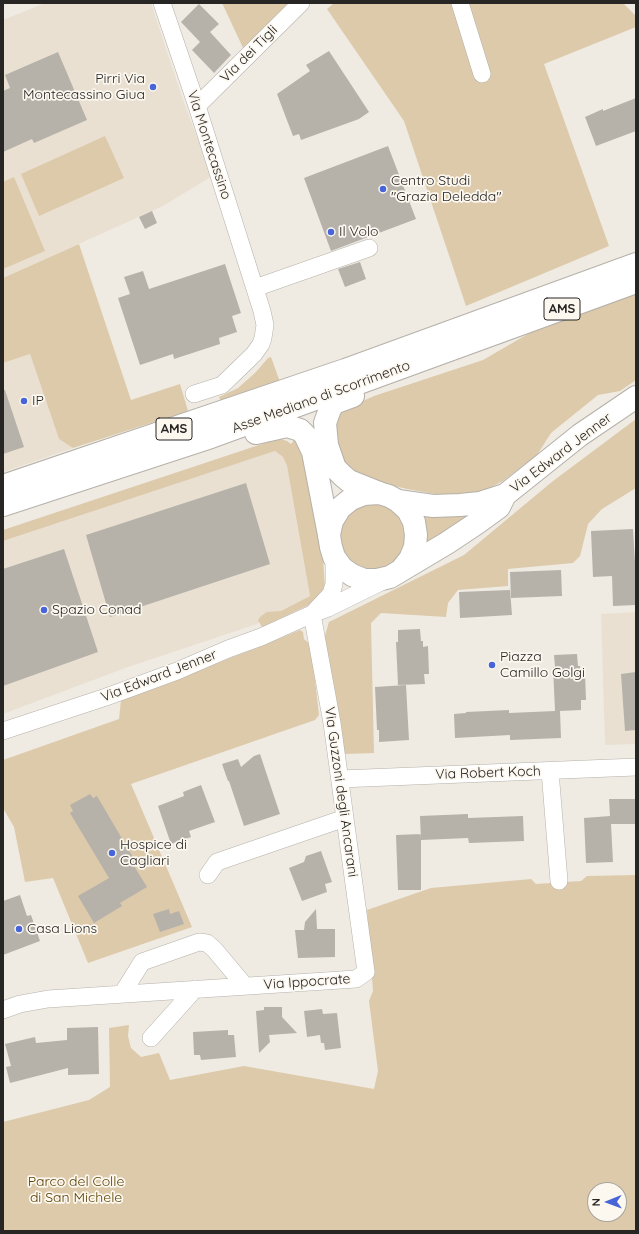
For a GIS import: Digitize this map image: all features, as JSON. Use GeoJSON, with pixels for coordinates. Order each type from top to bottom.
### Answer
{"type":"FeatureCollection","features":[{"type":"Feature","properties":{"kind":"main road"},"geometry":{"type":"LineString","coordinates":[[519,308],[535,290],[636,249]]}},
{"type":"Feature","properties":{"kind":"main road","name":"Asse Mediano di Scorrimento"},"geometry":{"type":"LineString","coordinates":[[3,486],[323,378],[519,308],[636,264]]}},
{"type":"Feature","properties":{"kind":"main road","name":"Asse Mediano di Scorrimento"},"geometry":{"type":"LineString","coordinates":[[3,505],[211,437],[636,282]]}},
{"type":"Feature","properties":{"kind":"main road"},"geometry":{"type":"LineString","coordinates":[[396,573],[410,559],[415,547],[416,535],[414,522],[408,510],[389,497],[349,481],[335,468],[327,445],[325,423],[327,414],[334,403],[381,387],[398,369]]}},
{"type":"Feature","properties":{"kind":"main road","name":"Via Edward Jenner"},"geometry":{"type":"LineString","coordinates":[[505,495],[499,507],[447,543],[396,573],[377,580],[364,580],[352,575],[342,568],[334,557],[330,547],[329,535],[332,521],[340,508],[351,499],[364,494],[389,497],[433,506],[480,503],[505,495],[580,435],[636,397]]}},
{"type":"Feature","properties":{"kind":"main road"},"geometry":{"type":"LineString","coordinates":[[211,437],[254,434],[287,426],[300,430],[305,435],[313,452],[329,535]]}},
{"type":"Feature","properties":{"kind":"street","name":"Via Montecassino"},"geometry":{"type":"LineString","coordinates":[[162,3],[197,106],[255,288],[265,325],[261,344],[254,354],[222,385],[194,394]]}},
{"type":"Feature","properties":{"kind":"street","name":"Via dei Tigli"},"geometry":{"type":"LineString","coordinates":[[197,106],[300,3]]}},
{"type":"Feature","properties":{"kind":"street"},"geometry":{"type":"LineString","coordinates":[[460,3],[482,74]]}},
{"type":"Feature","properties":{"kind":"street"},"geometry":{"type":"LineString","coordinates":[[255,288],[369,248]]}},
{"type":"Feature","properties":{"kind":"street","name":"Via Edward Jenner"},"geometry":{"type":"LineString","coordinates":[[312,614],[331,594],[334,584],[334,557]]}},
{"type":"Feature","properties":{"kind":"street","name":"Via Edward Jenner"},"geometry":{"type":"LineString","coordinates":[[3,731],[106,697],[177,671],[328,608],[396,573]]}},
{"type":"Feature","properties":{"kind":"street","name":"Via Guzzoni degli Ancarani"},"geometry":{"type":"LineString","coordinates":[[312,614],[332,723],[366,972]]}},
{"type":"Feature","properties":{"kind":"street","name":"Via Robert Koch"},"geometry":{"type":"LineString","coordinates":[[340,779],[636,767]]}},
{"type":"Feature","properties":{"kind":"street"},"geometry":{"type":"LineString","coordinates":[[550,771],[559,881]]}},
{"type":"Feature","properties":{"kind":"street"},"geometry":{"type":"LineString","coordinates":[[208,875],[217,862],[345,818]]}},
{"type":"Feature","properties":{"kind":"street","name":"Via Ippocrate"},"geometry":{"type":"LineString","coordinates":[[122,994],[142,962],[199,942],[207,943],[214,949],[246,986]]}},
{"type":"Feature","properties":{"kind":"street","name":"Via Ippocrate"},"geometry":{"type":"LineString","coordinates":[[3,1010],[20,1004],[48,998],[356,979],[366,972]]}},
{"type":"Feature","properties":{"kind":"street"},"geometry":{"type":"LineString","coordinates":[[151,1038],[195,989]]}},
{"type":"Feature","properties":{"kind":"shaded area"},"geometry":{"type":"Polygon","coordinates":[[[45,3],[151,3],[182,97],[211,175],[209,178],[163,206],[3,278],[3,20],[45,3]]]}},
{"type":"Feature","properties":{"kind":"shaded area","name":"IP"},"geometry":{"type":"Polygon","coordinates":[[[30,354],[59,439],[73,448],[3,472],[3,363],[30,354]]]}},
{"type":"Feature","properties":{"kind":"shaded area"},"geometry":{"type":"Polygon","coordinates":[[[275,451],[283,457],[287,466],[310,596],[257,624],[128,667],[3,714],[3,541],[275,451]]]}},
{"type":"Feature","properties":{"kind":"shaded area"},"geometry":{"type":"Polygon","coordinates":[[[636,612],[636,744],[605,745],[601,614],[636,612]]]}},
{"type":"Feature","properties":{"kind":"green space"},"geometry":{"type":"Polygon","coordinates":[[[222,3],[294,3],[245,52],[222,3]]]}},
{"type":"Feature","properties":{"kind":"green space"},"geometry":{"type":"Polygon","coordinates":[[[334,3],[623,3],[636,16],[636,27],[544,64],[609,246],[466,306],[404,121],[327,9],[334,3]]]}},
{"type":"Feature","properties":{"kind":"green space"},"geometry":{"type":"Polygon","coordinates":[[[105,136],[124,178],[39,216],[21,174],[105,136]]]}},
{"type":"Feature","properties":{"kind":"green space"},"geometry":{"type":"Polygon","coordinates":[[[14,177],[45,251],[3,269],[3,182],[14,177]]]}},
{"type":"Feature","properties":{"kind":"green space"},"geometry":{"type":"Polygon","coordinates":[[[79,244],[131,400],[180,384],[188,411],[73,448],[59,439],[30,354],[3,363],[3,278],[79,244]]]}},
{"type":"Feature","properties":{"kind":"green space"},"geometry":{"type":"Polygon","coordinates":[[[636,291],[636,380],[620,391],[598,395],[551,433],[537,455],[503,481],[484,491],[446,496],[370,480],[349,470],[339,458],[335,440],[336,418],[348,408],[374,396],[483,360],[540,327],[636,291]]]}},
{"type":"Feature","properties":{"kind":"green space"},"geometry":{"type":"Polygon","coordinates":[[[271,357],[280,382],[222,405],[219,397],[238,388],[255,373],[268,358],[271,357]]]}},
{"type":"Feature","properties":{"kind":"green space"},"geometry":{"type":"Polygon","coordinates":[[[636,419],[636,488],[602,509],[588,524],[580,556],[573,563],[508,569],[508,586],[458,590],[448,603],[446,617],[381,613],[371,623],[374,753],[344,754],[323,642],[329,622],[464,555],[553,481],[636,419]]]}},
{"type":"Feature","properties":{"kind":"green space"},"geometry":{"type":"Polygon","coordinates":[[[281,439],[291,444],[295,439],[301,447],[323,558],[325,588],[311,604],[262,627],[258,620],[267,612],[281,611],[310,596],[287,466],[283,457],[275,451],[3,541],[3,530],[281,439]]]}},
{"type":"Feature","properties":{"kind":"green space"},"geometry":{"type":"Polygon","coordinates":[[[373,503],[386,506],[397,513],[404,524],[407,537],[404,550],[397,561],[386,568],[373,571],[360,568],[349,561],[342,550],[339,537],[342,524],[349,513],[360,506],[373,503]]]}},
{"type":"Feature","properties":{"kind":"green space"},"geometry":{"type":"Polygon","coordinates":[[[484,510],[418,554],[415,511],[484,510]]]}},
{"type":"Feature","properties":{"kind":"green space"},"geometry":{"type":"Polygon","coordinates":[[[300,630],[303,632],[304,639],[311,645],[319,715],[315,720],[131,784],[192,927],[88,963],[53,878],[25,882],[14,827],[3,808],[3,760],[119,719],[121,700],[300,630]]]}},
{"type":"Feature","properties":{"kind":"green space","name":"Parco del Colle di San Michele"},"geometry":{"type":"Polygon","coordinates":[[[636,875],[636,1231],[3,1231],[3,1122],[89,1100],[110,1087],[109,1028],[129,1025],[128,1036],[131,1048],[141,1057],[159,1053],[170,1080],[244,1066],[374,1089],[378,1071],[369,1001],[373,991],[367,910],[431,888],[531,879],[536,884],[581,881],[587,876],[636,875]]]}},
{"type":"Feature","properties":{"kind":"building"},"geometry":{"type":"Polygon","coordinates":[[[199,4],[219,24],[210,32],[231,55],[214,73],[192,50],[200,42],[181,22],[199,4]]]}},
{"type":"Feature","properties":{"kind":"building"},"geometry":{"type":"Polygon","coordinates":[[[329,51],[369,112],[359,119],[301,140],[299,134],[293,136],[277,94],[310,71],[306,65],[329,51]]]}},
{"type":"Feature","properties":{"kind":"building"},"geometry":{"type":"Polygon","coordinates":[[[58,52],[87,120],[34,143],[32,139],[3,152],[3,91],[10,88],[5,75],[58,52]]]}},
{"type":"Feature","properties":{"kind":"building"},"geometry":{"type":"Polygon","coordinates":[[[636,98],[636,131],[596,146],[585,117],[603,109],[603,111],[636,98]]]}},
{"type":"Feature","properties":{"kind":"building"},"geometry":{"type":"Polygon","coordinates":[[[388,146],[416,219],[331,251],[304,178],[388,146]]]}},
{"type":"Feature","properties":{"kind":"building"},"geometry":{"type":"Polygon","coordinates":[[[152,211],[157,223],[145,229],[139,217],[152,211]]]}},
{"type":"Feature","properties":{"kind":"building"},"geometry":{"type":"Polygon","coordinates":[[[360,262],[366,279],[345,287],[338,269],[360,262]]]}},
{"type":"Feature","properties":{"kind":"building"},"geometry":{"type":"Polygon","coordinates":[[[225,264],[241,313],[232,316],[237,332],[219,338],[220,344],[174,359],[173,354],[140,365],[118,298],[130,294],[124,277],[143,271],[149,289],[225,264]]]}},
{"type":"Feature","properties":{"kind":"building"},"geometry":{"type":"Polygon","coordinates":[[[3,390],[5,390],[24,447],[3,454],[3,390]]]}},
{"type":"Feature","properties":{"kind":"building"},"geometry":{"type":"Polygon","coordinates":[[[246,483],[270,564],[110,617],[86,535],[246,483]]]}},
{"type":"Feature","properties":{"kind":"building"},"geometry":{"type":"Polygon","coordinates":[[[633,529],[636,605],[613,606],[612,576],[593,577],[591,531],[633,529]]]}},
{"type":"Feature","properties":{"kind":"building","name":"Spazio Conad"},"geometry":{"type":"Polygon","coordinates":[[[64,549],[98,652],[3,686],[3,569],[64,549]]]}},
{"type":"Feature","properties":{"kind":"building"},"geometry":{"type":"Polygon","coordinates":[[[561,570],[562,596],[511,598],[510,572],[561,570]]]}},
{"type":"Feature","properties":{"kind":"building"},"geometry":{"type":"Polygon","coordinates":[[[510,590],[512,615],[460,618],[459,592],[510,590]]]}},
{"type":"Feature","properties":{"kind":"building"},"geometry":{"type":"Polygon","coordinates":[[[420,629],[423,647],[428,646],[429,674],[424,674],[425,684],[398,685],[396,642],[398,642],[398,630],[420,629]]]}},
{"type":"Feature","properties":{"kind":"building"},"geometry":{"type":"Polygon","coordinates":[[[577,654],[580,673],[585,672],[586,700],[581,700],[581,710],[560,711],[561,738],[510,740],[510,735],[455,738],[454,714],[509,710],[509,713],[555,711],[553,667],[555,667],[554,655],[577,654]]]}},
{"type":"Feature","properties":{"kind":"building"},"geometry":{"type":"Polygon","coordinates":[[[636,672],[636,730],[625,731],[621,674],[636,672]]]}},
{"type":"Feature","properties":{"kind":"building"},"geometry":{"type":"Polygon","coordinates":[[[406,685],[409,740],[379,742],[375,687],[406,685]]]}},
{"type":"Feature","properties":{"kind":"building"},"geometry":{"type":"Polygon","coordinates":[[[260,754],[280,814],[244,826],[222,764],[238,759],[241,767],[254,756],[260,754]]]}},
{"type":"Feature","properties":{"kind":"building"},"geometry":{"type":"Polygon","coordinates":[[[201,785],[215,822],[189,831],[191,837],[171,844],[158,806],[184,796],[183,792],[201,785]]]}},
{"type":"Feature","properties":{"kind":"building","name":"Hospice di Cagliari"},"geometry":{"type":"Polygon","coordinates":[[[90,794],[93,798],[97,796],[134,859],[131,861],[147,887],[120,903],[122,906],[94,923],[78,896],[109,878],[70,813],[73,811],[70,805],[90,794]]]}},
{"type":"Feature","properties":{"kind":"building"},"geometry":{"type":"Polygon","coordinates":[[[609,799],[636,799],[636,824],[611,824],[613,862],[586,863],[584,818],[610,816],[609,799]]]}},
{"type":"Feature","properties":{"kind":"building"},"geometry":{"type":"Polygon","coordinates":[[[468,814],[468,818],[523,816],[524,841],[469,843],[468,838],[421,840],[420,816],[468,814]]]}},
{"type":"Feature","properties":{"kind":"building"},"geometry":{"type":"Polygon","coordinates":[[[421,834],[421,890],[398,890],[396,835],[421,834]]]}},
{"type":"Feature","properties":{"kind":"building"},"geometry":{"type":"Polygon","coordinates":[[[321,851],[332,882],[325,884],[327,892],[302,901],[289,868],[304,862],[306,856],[321,851]]]}},
{"type":"Feature","properties":{"kind":"building","name":"Casa Lions"},"geometry":{"type":"Polygon","coordinates":[[[20,895],[27,916],[31,915],[40,941],[3,955],[3,901],[20,895]]]}},
{"type":"Feature","properties":{"kind":"building"},"geometry":{"type":"Polygon","coordinates":[[[169,909],[170,914],[179,911],[184,924],[160,932],[153,914],[169,909]]]}},
{"type":"Feature","properties":{"kind":"building"},"geometry":{"type":"Polygon","coordinates":[[[316,909],[317,929],[335,929],[335,957],[298,958],[295,930],[304,930],[305,922],[316,909]]]}},
{"type":"Feature","properties":{"kind":"building"},"geometry":{"type":"Polygon","coordinates":[[[264,1007],[282,1007],[282,1017],[297,1033],[269,1035],[270,1042],[259,1053],[256,1011],[264,1010],[264,1007]]]}},
{"type":"Feature","properties":{"kind":"building"},"geometry":{"type":"Polygon","coordinates":[[[322,1009],[323,1014],[337,1013],[341,1048],[325,1050],[324,1043],[321,1043],[320,1035],[307,1037],[304,1011],[322,1009]]]}},
{"type":"Feature","properties":{"kind":"building"},"geometry":{"type":"Polygon","coordinates":[[[98,1027],[99,1074],[68,1075],[68,1068],[10,1083],[6,1067],[11,1066],[5,1044],[35,1037],[36,1043],[67,1040],[67,1028],[98,1027]]]}},
{"type":"Feature","properties":{"kind":"building"},"geometry":{"type":"Polygon","coordinates":[[[228,1030],[228,1035],[234,1035],[236,1057],[201,1060],[200,1055],[194,1055],[193,1032],[228,1030]]]}},
{"type":"Feature","properties":{"kind":"place","name":"Pirri Via Montecassino Giua"},"geometry":{"type":"Point","coordinates":[153,87]}},
{"type":"Feature","properties":{"kind":"place","name":"Centro Studi \"Grazia Deledda\""},"geometry":{"type":"Point","coordinates":[383,189]}},
{"type":"Feature","properties":{"kind":"place","name":"Il Volo"},"geometry":{"type":"Point","coordinates":[331,232]}},
{"type":"Feature","properties":{"kind":"place","name":"IP"},"geometry":{"type":"Point","coordinates":[24,401]}},
{"type":"Feature","properties":{"kind":"place","name":"Spazio Conad"},"geometry":{"type":"Point","coordinates":[44,610]}},
{"type":"Feature","properties":{"kind":"place","name":"Piazza Camillo Golgi"},"geometry":{"type":"Point","coordinates":[492,665]}},
{"type":"Feature","properties":{"kind":"place","name":"Hospice di Cagliari"},"geometry":{"type":"Point","coordinates":[112,853]}},
{"type":"Feature","properties":{"kind":"place","name":"Casa Lions"},"geometry":{"type":"Point","coordinates":[19,929]}}]}
